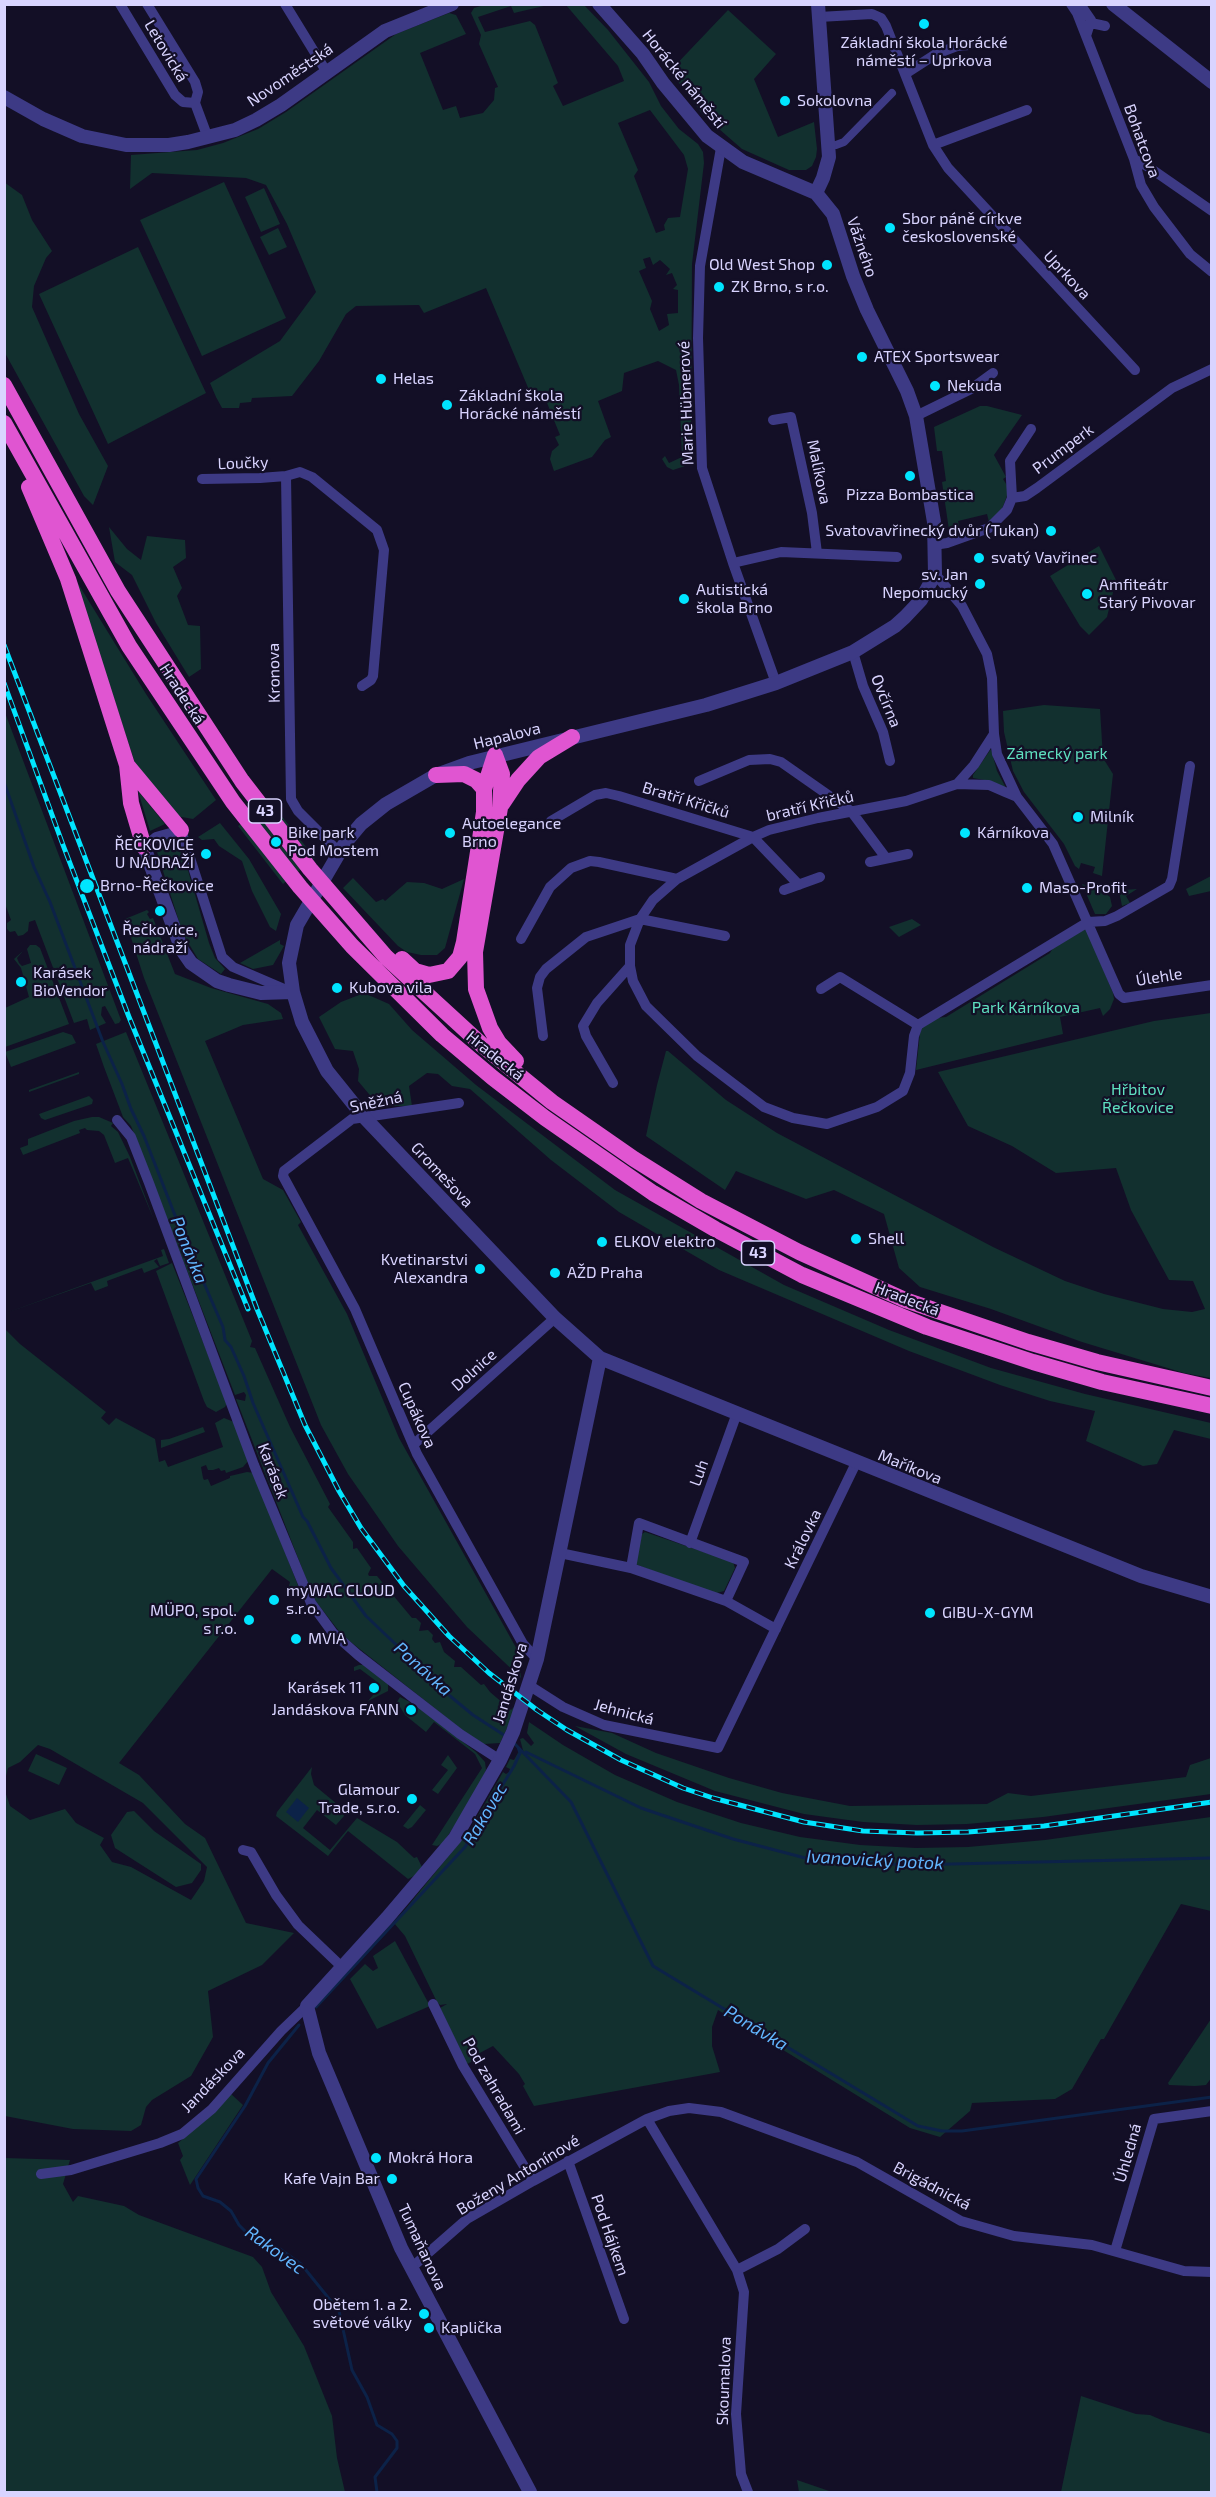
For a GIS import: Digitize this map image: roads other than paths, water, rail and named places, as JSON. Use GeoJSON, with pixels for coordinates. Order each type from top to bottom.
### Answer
{"type":"FeatureCollection","features":[{"type":"Feature","properties":{"kind":"highway","name":"Hradecká"},"geometry":{"type":"LineString","coordinates":[[4,385],[118,591],[242,781],[275,825],[359,925],[482,1045],[552,1102],[634,1159],[701,1201],[867,1284],[955,1318],[1097,1362],[1212,1388]]}},
{"type":"Feature","properties":{"kind":"highway","name":"Hradecká"},"geometry":{"type":"LineString","coordinates":[[4,423],[97,590],[164,701],[255,831],[315,904],[374,969],[450,1042],[545,1118],[653,1193],[760,1254],[878,1308],[938,1331],[1090,1378],[1212,1406]]}},
{"type":"Feature","properties":{"kind":"highway"},"geometry":{"type":"LineString","coordinates":[[4,428],[68,579],[127,765],[131,803],[144,847]]}},
{"type":"Feature","properties":{"kind":"highway"},"geometry":{"type":"LineString","coordinates":[[500,808],[518,780],[539,757],[572,737]]}},
{"type":"Feature","properties":{"kind":"highway"},"geometry":{"type":"LineString","coordinates":[[389,954],[415,971],[429,975],[448,971],[460,957],[480,839],[484,789],[495,755]]}},
{"type":"Feature","properties":{"kind":"highway"},"geometry":{"type":"LineString","coordinates":[[495,755],[502,774],[500,808],[475,952],[476,989],[482,1010],[499,1043],[531,1075],[552,1102]]}},
{"type":"Feature","properties":{"kind":"highway"},"geometry":{"type":"LineString","coordinates":[[127,765],[181,830]]}},
{"type":"Feature","properties":{"kind":"highway"},"geometry":{"type":"LineString","coordinates":[[436,775],[464,774],[476,780],[484,789]]}},
{"type":"Feature","properties":{"kind":"street","name":"Letovická"},"geometry":{"type":"LineString","coordinates":[[120,4],[175,95],[183,102],[195,103]]}},
{"type":"Feature","properties":{"kind":"street","name":"Letovická"},"geometry":{"type":"LineString","coordinates":[[147,4],[195,82],[198,92],[195,103],[208,138]]}},
{"type":"Feature","properties":{"kind":"street"},"geometry":{"type":"LineString","coordinates":[[285,4],[326,71]]}},
{"type":"Feature","properties":{"kind":"street","name":"Novoměstská"},"geometry":{"type":"LineString","coordinates":[[4,97],[71,132],[116,144],[169,145],[208,138],[235,130],[281,105],[385,31],[452,4]]}},
{"type":"Feature","properties":{"kind":"street","name":"Horácké náměstí"},"geometry":{"type":"LineString","coordinates":[[599,4],[643,54],[691,119],[721,148],[751,166],[816,193]]}},
{"type":"Feature","properties":{"kind":"street","name":"Bohatcova"},"geometry":{"type":"LineString","coordinates":[[1071,4],[1077,13],[1134,159],[1141,185],[1154,207],[1196,260],[1212,272]]}},
{"type":"Feature","properties":{"kind":"street"},"geometry":{"type":"LineString","coordinates":[[1080,4],[1091,23],[1105,26]]}},
{"type":"Feature","properties":{"kind":"street"},"geometry":{"type":"LineString","coordinates":[[1113,4],[1212,82]]}},
{"type":"Feature","properties":{"kind":"street"},"geometry":{"type":"LineString","coordinates":[[816,193],[826,168],[828,145],[818,11]]}},
{"type":"Feature","properties":{"kind":"street","name":"Uprkova"},"geometry":{"type":"LineString","coordinates":[[818,11],[872,14],[882,18],[933,145],[963,186],[1135,370]]}},
{"type":"Feature","properties":{"kind":"street"},"geometry":{"type":"LineString","coordinates":[[1086,36],[1091,23]]}},
{"type":"Feature","properties":{"kind":"street"},"geometry":{"type":"LineString","coordinates":[[905,74],[936,54],[957,46],[969,45]]}},
{"type":"Feature","properties":{"kind":"street"},"geometry":{"type":"LineString","coordinates":[[828,145],[844,142],[892,93]]}},
{"type":"Feature","properties":{"kind":"street"},"geometry":{"type":"LineString","coordinates":[[933,145],[1027,110]]}},
{"type":"Feature","properties":{"kind":"street","name":"Marie Hübnerové"},"geometry":{"type":"LineString","coordinates":[[721,148],[702,249],[699,350],[702,468],[776,683]]}},
{"type":"Feature","properties":{"kind":"street"},"geometry":{"type":"LineString","coordinates":[[1134,159],[1212,211]]}},
{"type":"Feature","properties":{"kind":"street","name":"Vážného"},"geometry":{"type":"LineString","coordinates":[[816,193],[833,213],[864,302],[907,391],[916,416],[934,522],[935,574]]}},
{"type":"Feature","properties":{"kind":"street","name":"Prumperk"},"geometry":{"type":"LineString","coordinates":[[1012,498],[1024,496],[1037,488],[1172,388],[1212,369]]}},
{"type":"Feature","properties":{"kind":"street"},"geometry":{"type":"LineString","coordinates":[[916,416],[971,389],[993,373]]}},
{"type":"Feature","properties":{"kind":"street","name":"Malíkova"},"geometry":{"type":"LineString","coordinates":[[773,420],[791,417],[812,513],[817,553]]}},
{"type":"Feature","properties":{"kind":"street"},"geometry":{"type":"LineString","coordinates":[[934,545],[947,543],[989,528],[1003,515],[1012,498],[1010,461],[1031,429]]}},
{"type":"Feature","properties":{"kind":"street","name":"Loučky"},"geometry":{"type":"LineString","coordinates":[[202,479],[286,476],[300,472],[312,477],[369,523],[380,536],[384,550],[373,676],[362,686]]}},
{"type":"Feature","properties":{"kind":"street","name":"Kronova"},"geometry":{"type":"LineString","coordinates":[[286,476],[291,799],[298,811],[339,852]]}},
{"type":"Feature","properties":{"kind":"street"},"geometry":{"type":"LineString","coordinates":[[733,563],[781,552],[897,557]]}},
{"type":"Feature","properties":{"kind":"street"},"geometry":{"type":"LineString","coordinates":[[935,574],[956,597],[984,644],[992,678],[994,734],[1000,762],[1017,797],[1053,844],[1088,921]]}},
{"type":"Feature","properties":{"kind":"street","name":"Hapalova"},"geometry":{"type":"LineString","coordinates":[[292,992],[289,963],[294,933],[314,892],[351,834],[398,796],[436,775],[495,755],[706,705],[776,683],[853,652],[905,617],[921,600],[935,574]]}},
{"type":"Feature","properties":{"kind":"street","name":"Ovčírna"},"geometry":{"type":"LineString","coordinates":[[853,652],[863,686],[883,732],[890,761]]}},
{"type":"Feature","properties":{"kind":"street"},"geometry":{"type":"LineString","coordinates":[[957,783],[975,765],[994,734]]}},
{"type":"Feature","properties":{"kind":"street","name":"Bratří Křičků"},"geometry":{"type":"LineString","coordinates":[[699,781],[749,760],[770,759],[792,767],[851,811],[886,858]]}},
{"type":"Feature","properties":{"kind":"street"},"geometry":{"type":"LineString","coordinates":[[821,989],[840,977],[918,1025],[1088,921],[1105,921],[1117,916],[1168,886],[1172,879],[1190,766]]}},
{"type":"Feature","properties":{"kind":"street"},"geometry":{"type":"LineString","coordinates":[[957,783],[988,785],[1017,797]]}},
{"type":"Feature","properties":{"kind":"street","name":"bratří Křičků"},"geometry":{"type":"LineString","coordinates":[[918,1025],[914,1036],[910,1073],[903,1091],[877,1107],[828,1124],[793,1118],[764,1107],[684,1043],[646,1006],[633,981],[630,945],[640,920],[653,900],[677,879],[753,837],[782,826],[906,801],[957,783]]}},
{"type":"Feature","properties":{"kind":"street","name":"Bratří Křičků"},"geometry":{"type":"LineString","coordinates":[[551,821],[595,795],[606,793],[753,837],[799,885]]}},
{"type":"Feature","properties":{"kind":"street"},"geometry":{"type":"LineString","coordinates":[[181,830],[222,957],[233,967],[292,992],[261,993],[229,985],[217,981],[191,963],[182,950],[144,847],[156,837],[181,830]]}},
{"type":"Feature","properties":{"kind":"street"},"geometry":{"type":"LineString","coordinates":[[870,862],[908,854]]}},
{"type":"Feature","properties":{"kind":"street"},"geometry":{"type":"LineString","coordinates":[[521,939],[550,887],[571,868],[590,861],[677,879]]}},
{"type":"Feature","properties":{"kind":"street"},"geometry":{"type":"LineString","coordinates":[[784,890],[820,877]]}},
{"type":"Feature","properties":{"kind":"street"},"geometry":{"type":"LineString","coordinates":[[543,1036],[537,988],[540,977],[546,969],[586,937],[640,920],[725,936]]}},
{"type":"Feature","properties":{"kind":"street","name":"Úlehle"},"geometry":{"type":"LineString","coordinates":[[1088,921],[1119,994],[1124,998],[1212,985]]}},
{"type":"Feature","properties":{"kind":"street"},"geometry":{"type":"LineString","coordinates":[[614,1083],[586,1036],[584,1026],[595,1006],[630,966]]}},
{"type":"Feature","properties":{"kind":"street","name":"Gromešova"},"geometry":{"type":"LineString","coordinates":[[292,992],[314,1049],[339,1088],[555,1318],[600,1358]]}},
{"type":"Feature","properties":{"kind":"street","name":"Sněžná"},"geometry":{"type":"LineString","coordinates":[[283,1176],[284,1172],[352,1119],[459,1103]]}},
{"type":"Feature","properties":{"kind":"street","name":"Karásek"},"geometry":{"type":"LineString","coordinates":[[117,1120],[131,1137],[254,1465],[310,1603],[333,1633],[358,1655],[460,1734],[500,1760]]}},
{"type":"Feature","properties":{"kind":"street","name":"Cupákova"},"geometry":{"type":"LineString","coordinates":[[283,1176],[355,1309],[413,1445],[523,1644],[537,1659]]}},
{"type":"Feature","properties":{"kind":"street","name":"Dolnice"},"geometry":{"type":"LineString","coordinates":[[413,1445],[555,1318]]}},
{"type":"Feature","properties":{"kind":"street","name":"Jandáskova"},"geometry":{"type":"LineString","coordinates":[[41,2174],[71,2170],[160,2143],[182,2134],[208,2113],[281,2031],[343,1968],[455,1838],[507,1746],[530,1686],[600,1358]]}},
{"type":"Feature","properties":{"kind":"street","name":"Maříkova"},"geometry":{"type":"LineString","coordinates":[[600,1358],[1141,1576],[1212,1597]]}},
{"type":"Feature","properties":{"kind":"street","name":"Luh"},"geometry":{"type":"LineString","coordinates":[[690,1543],[737,1413]]}},
{"type":"Feature","properties":{"kind":"street","name":"Královka"},"geometry":{"type":"LineString","coordinates":[[718,1748],[856,1463]]}},
{"type":"Feature","properties":{"kind":"street"},"geometry":{"type":"LineString","coordinates":[[631,1568],[639,1523],[744,1562],[726,1601]]}},
{"type":"Feature","properties":{"kind":"street"},"geometry":{"type":"LineString","coordinates":[[560,1553],[631,1568],[726,1601],[776,1629]]}},
{"type":"Feature","properties":{"kind":"street","name":"Jehnická"},"geometry":{"type":"LineString","coordinates":[[530,1686],[563,1707],[604,1725],[718,1748]]}},
{"type":"Feature","properties":{"kind":"street"},"geometry":{"type":"LineString","coordinates":[[243,1850],[251,1852],[297,1925],[343,1968]]}},
{"type":"Feature","properties":{"kind":"street","name":"Pod zahradami"},"geometry":{"type":"LineString","coordinates":[[433,2004],[463,2066],[533,2181]]}},
{"type":"Feature","properties":{"kind":"street","name":"Tumaňanova"},"geometry":{"type":"LineString","coordinates":[[307,2006],[319,2053],[411,2268],[530,2493]]}},
{"type":"Feature","properties":{"kind":"street","name":"Brigádnická"},"geometry":{"type":"LineString","coordinates":[[647,2119],[669,2111],[689,2108],[721,2112],[856,2162],[961,2221],[1014,2236],[1042,2241],[1073,2242],[1115,2251],[1184,2271],[1212,2272]]}},
{"type":"Feature","properties":{"kind":"street","name":"Úhledná"},"geometry":{"type":"LineString","coordinates":[[1115,2251],[1154,2119],[1212,2111]]}},
{"type":"Feature","properties":{"kind":"street","name":"Boženy Antonínové"},"geometry":{"type":"LineString","coordinates":[[411,2268],[467,2219],[647,2119]]}},
{"type":"Feature","properties":{"kind":"street","name":"Skoumalova"},"geometry":{"type":"LineString","coordinates":[[647,2119],[737,2270],[744,2292],[736,2414],[741,2474],[748,2493]]}},
{"type":"Feature","properties":{"kind":"street","name":"Pod Hájkem"},"geometry":{"type":"LineString","coordinates":[[568,2161],[624,2319]]}},
{"type":"Feature","properties":{"kind":"street"},"geometry":{"type":"LineString","coordinates":[[737,2270],[778,2249],[805,2229]]}},
{"type":"Feature","properties":{"kind":"water"},"geometry":{"type":"Polygon","coordinates":[[[297,1798],[309,1808],[298,1822],[286,1812],[297,1798]]]}},
{"type":"Feature","properties":{"kind":"waterway","name":"Ponávka"},"geometry":{"type":"LineString","coordinates":[[4,782],[34,867],[50,902],[103,1042],[223,1327],[225,1340],[231,1347],[244,1376],[253,1403],[303,1517],[331,1568],[366,1616],[450,1696],[473,1715],[507,1737]]}},
{"type":"Feature","properties":{"kind":"waterway","name":"Ponávka"},"geometry":{"type":"LineString","coordinates":[[512,1741],[571,1802],[653,1966],[918,2126],[942,2131],[962,2131],[1212,2097]]}},
{"type":"Feature","properties":{"kind":"waterway","name":"Rakovec"},"geometry":{"type":"LineString","coordinates":[[316,2007],[465,1847],[514,1766],[520,1753],[518,1747]]}},
{"type":"Feature","properties":{"kind":"waterway","name":"Ivanovický potok"},"geometry":{"type":"LineString","coordinates":[[526,1752],[641,1808],[733,1839],[809,1859],[908,1865],[1212,1858]]}},
{"type":"Feature","properties":{"kind":"waterway","name":"Rakovec"},"geometry":{"type":"LineString","coordinates":[[299,2025],[268,2063],[245,2106],[196,2179],[203,2196],[220,2202],[231,2211],[239,2225],[248,2234],[280,2249],[301,2264],[339,2311],[352,2370],[367,2397],[377,2425],[392,2434],[397,2441],[397,2448],[375,2477],[377,2492]]}},
{"type":"Feature","properties":{"kind":"railway"},"geometry":{"type":"LineString","coordinates":[[4,645],[257,1309],[305,1425],[361,1528],[404,1586],[449,1636],[489,1673],[537,1710],[567,1730],[621,1760],[683,1788],[804,1822],[863,1831],[968,1832],[1044,1826],[1212,1802]]}},
{"type":"Feature","properties":{"kind":"railway"},"geometry":{"type":"LineString","coordinates":[[4,683],[129,1017],[248,1309]]}},
{"type":"Feature","properties":{"kind":"place","name":"Základní škola Horácké náměstí – Uprkova"},"geometry":{"type":"Point","coordinates":[924,24]}},
{"type":"Feature","properties":{"kind":"place","name":"Sokolovna"},"geometry":{"type":"Point","coordinates":[785,101]}},
{"type":"Feature","properties":{"kind":"place","name":"Sbor páně církve československé"},"geometry":{"type":"Point","coordinates":[890,228]}},
{"type":"Feature","properties":{"kind":"place","name":"Old West Shop"},"geometry":{"type":"Point","coordinates":[827,265]}},
{"type":"Feature","properties":{"kind":"place","name":"ZK Brno, s r.o."},"geometry":{"type":"Point","coordinates":[719,287]}},
{"type":"Feature","properties":{"kind":"place","name":"ATEX Sportswear"},"geometry":{"type":"Point","coordinates":[862,357]}},
{"type":"Feature","properties":{"kind":"place","name":"Helas"},"geometry":{"type":"Point","coordinates":[381,379]}},
{"type":"Feature","properties":{"kind":"place","name":"Nekuda"},"geometry":{"type":"Point","coordinates":[935,386]}},
{"type":"Feature","properties":{"kind":"place","name":"Základní škola Horácké náměstí"},"geometry":{"type":"Point","coordinates":[447,405]}},
{"type":"Feature","properties":{"kind":"place","name":"Pizza Bombastica"},"geometry":{"type":"Point","coordinates":[910,476]}},
{"type":"Feature","properties":{"kind":"place","name":"Svatovavřinecký dvůr (Tukan)"},"geometry":{"type":"Point","coordinates":[1051,531]}},
{"type":"Feature","properties":{"kind":"place","name":"svatý Vavřinec"},"geometry":{"type":"Point","coordinates":[979,558]}},
{"type":"Feature","properties":{"kind":"place","name":"sv. Jan Nepomucký"},"geometry":{"type":"Point","coordinates":[980,584]}},
{"type":"Feature","properties":{"kind":"place","name":"Amfiteátr Starý Pivovar"},"geometry":{"type":"Point","coordinates":[1087,594]}},
{"type":"Feature","properties":{"kind":"place","name":"Autistická škola Brno"},"geometry":{"type":"Point","coordinates":[684,599]}},
{"type":"Feature","properties":{"kind":"place","name":"Milník"},"geometry":{"type":"Point","coordinates":[1078,817]}},
{"type":"Feature","properties":{"kind":"place","name":"Autoelegance Brno"},"geometry":{"type":"Point","coordinates":[450,833]}},
{"type":"Feature","properties":{"kind":"place","name":"Kárníkova"},"geometry":{"type":"Point","coordinates":[965,833]}},
{"type":"Feature","properties":{"kind":"place","name":"Bike park Pod Mostem"},"geometry":{"type":"Point","coordinates":[276,842]}},
{"type":"Feature","properties":{"kind":"place","name":"ŘEČKOVICE U NÁDRAŽÍ"},"geometry":{"type":"Point","coordinates":[206,854]}},
{"type":"Feature","properties":{"kind":"place","name":"Brno-Řečkovice"},"geometry":{"type":"Point","coordinates":[87,886]}},
{"type":"Feature","properties":{"kind":"place","name":"Maso-Profit"},"geometry":{"type":"Point","coordinates":[1027,888]}},
{"type":"Feature","properties":{"kind":"place","name":"Řečkovice, nádraží"},"geometry":{"type":"Point","coordinates":[160,911]}},
{"type":"Feature","properties":{"kind":"place","name":"Karásek BioVendor"},"geometry":{"type":"Point","coordinates":[21,982]}},
{"type":"Feature","properties":{"kind":"place","name":"Kubova vila"},"geometry":{"type":"Point","coordinates":[337,988]}},
{"type":"Feature","properties":{"kind":"place","name":"Shell"},"geometry":{"type":"Point","coordinates":[856,1239]}},
{"type":"Feature","properties":{"kind":"place","name":"ELKOV elektro"},"geometry":{"type":"Point","coordinates":[602,1242]}},
{"type":"Feature","properties":{"kind":"place","name":"Kvetinarstvi Alexandra"},"geometry":{"type":"Point","coordinates":[480,1269]}},
{"type":"Feature","properties":{"kind":"place","name":"AŽD Praha"},"geometry":{"type":"Point","coordinates":[555,1273]}},
{"type":"Feature","properties":{"kind":"place","name":"myWAC CLOUD s.r.o."},"geometry":{"type":"Point","coordinates":[274,1600]}},
{"type":"Feature","properties":{"kind":"place","name":"GIBU-X-GYM"},"geometry":{"type":"Point","coordinates":[930,1613]}},
{"type":"Feature","properties":{"kind":"place","name":"MÜPO, spol. s r.o."},"geometry":{"type":"Point","coordinates":[249,1620]}},
{"type":"Feature","properties":{"kind":"place","name":"MVIA"},"geometry":{"type":"Point","coordinates":[296,1639]}},
{"type":"Feature","properties":{"kind":"place","name":"Karásek 11"},"geometry":{"type":"Point","coordinates":[374,1688]}},
{"type":"Feature","properties":{"kind":"place","name":"Jandáskova FANN"},"geometry":{"type":"Point","coordinates":[411,1710]}},
{"type":"Feature","properties":{"kind":"place","name":"Glamour Trade, s.r.o."},"geometry":{"type":"Point","coordinates":[412,1799]}},
{"type":"Feature","properties":{"kind":"place","name":"Mokrá Hora"},"geometry":{"type":"Point","coordinates":[376,2158]}},
{"type":"Feature","properties":{"kind":"place","name":"Kafe Vajn Bar"},"geometry":{"type":"Point","coordinates":[392,2179]}},
{"type":"Feature","properties":{"kind":"place","name":"Obětem 1. a 2. světové války"},"geometry":{"type":"Point","coordinates":[424,2314]}},
{"type":"Feature","properties":{"kind":"place","name":"Kaplička"},"geometry":{"type":"Point","coordinates":[429,2328]}},
{"type":"Feature","properties":{"kind":"park label","name":"Zámecký park"},"geometry":{"type":"Point","coordinates":[1057,754]}},
{"type":"Feature","properties":{"kind":"park label","name":"Park Kárníkova"},"geometry":{"type":"Point","coordinates":[1026,1008]}},
{"type":"Feature","properties":{"kind":"park label","name":"Hřbitov Řečkovice"},"geometry":{"type":"Point","coordinates":[1138,1099]}}]}
